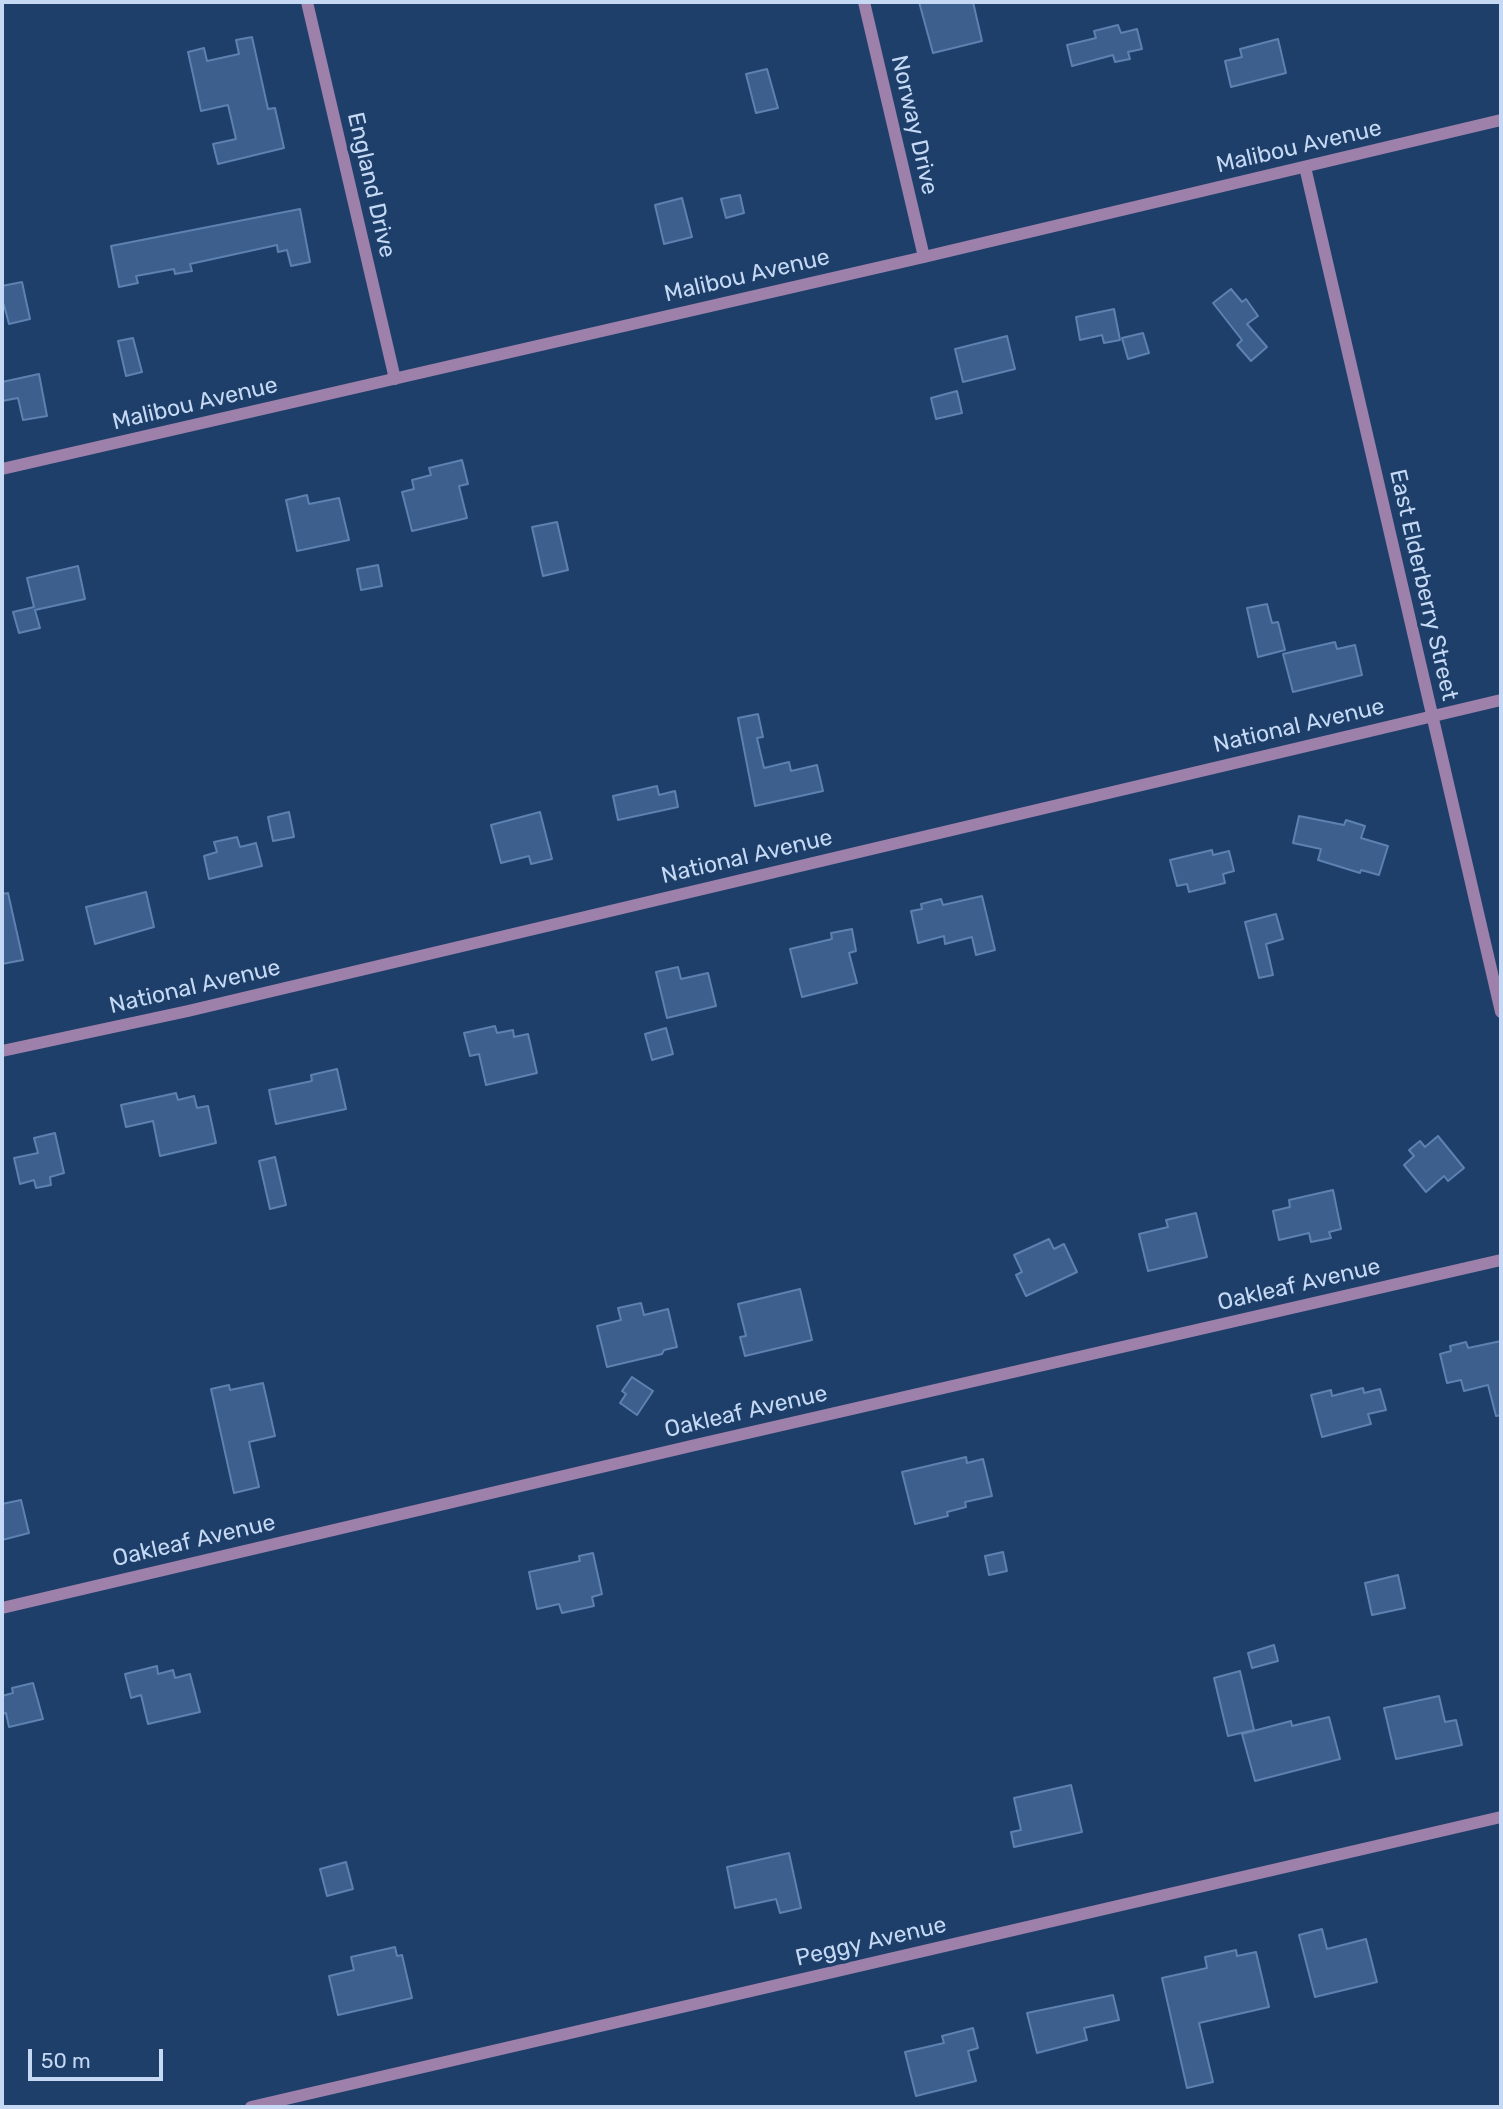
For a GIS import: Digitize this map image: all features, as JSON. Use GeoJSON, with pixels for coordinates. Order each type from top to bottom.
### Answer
{"type":"FeatureCollection","features":[{"type":"Feature","properties":{"kind":"street","name":"England Drive"},"geometry":{"type":"LineString","coordinates":[[307,2],[395,379]]}},
{"type":"Feature","properties":{"kind":"street","name":"Norway Drive"},"geometry":{"type":"LineString","coordinates":[[864,2],[924,257]]}},
{"type":"Feature","properties":{"kind":"street","name":"Malibou Avenue"},"geometry":{"type":"LineString","coordinates":[[2,469],[924,257],[1501,120]]}},
{"type":"Feature","properties":{"kind":"street","name":"East Elderberry Street"},"geometry":{"type":"LineString","coordinates":[[1305,167],[1501,1012]]}},
{"type":"Feature","properties":{"kind":"street","name":"National Avenue"},"geometry":{"type":"LineString","coordinates":[[2,1051],[188,1011],[1501,700]]}},
{"type":"Feature","properties":{"kind":"street","name":"Oakleaf Avenue"},"geometry":{"type":"LineString","coordinates":[[2,1608],[1501,1260]]}},
{"type":"Feature","properties":{"kind":"street","name":"Peggy Avenue"},"geometry":{"type":"LineString","coordinates":[[251,2107],[1501,1817]]}},
{"type":"Feature","properties":{"kind":"building"},"geometry":{"type":"Polygon","coordinates":[[[919,2],[973,2],[982,41],[933,53],[919,2]]]}},
{"type":"Feature","properties":{"kind":"building"},"geometry":{"type":"Polygon","coordinates":[[[1118,25],[1121,33],[1137,29],[1142,49],[1128,52],[1130,59],[1115,62],[1113,55],[1072,66],[1067,45],[1096,38],[1094,31],[1118,25]]]}},
{"type":"Feature","properties":{"kind":"building"},"geometry":{"type":"Polygon","coordinates":[[[252,37],[268,109],[275,108],[284,148],[218,164],[213,144],[236,139],[228,105],[201,111],[188,52],[204,48],[207,61],[239,54],[236,40],[252,37]]]}},
{"type":"Feature","properties":{"kind":"building"},"geometry":{"type":"Polygon","coordinates":[[[1278,39],[1286,73],[1231,87],[1225,61],[1242,57],[1240,49],[1278,39]]]}},
{"type":"Feature","properties":{"kind":"building"},"geometry":{"type":"Polygon","coordinates":[[[767,69],[778,108],[756,113],[746,74],[767,69]]]}},
{"type":"Feature","properties":{"kind":"building"},"geometry":{"type":"Polygon","coordinates":[[[740,195],[744,213],[726,218],[721,199],[740,195]]]}},
{"type":"Feature","properties":{"kind":"building"},"geometry":{"type":"Polygon","coordinates":[[[682,198],[692,237],[664,244],[655,205],[682,198]]]}},
{"type":"Feature","properties":{"kind":"building"},"geometry":{"type":"Polygon","coordinates":[[[300,209],[310,262],[291,266],[287,250],[278,252],[277,245],[190,264],[192,271],[175,274],[174,269],[136,276],[138,283],[119,287],[111,246],[300,209]]]}},
{"type":"Feature","properties":{"kind":"building"},"geometry":{"type":"Polygon","coordinates":[[[22,282],[30,319],[9,324],[2,305],[2,286],[22,282]]]}},
{"type":"Feature","properties":{"kind":"building"},"geometry":{"type":"Polygon","coordinates":[[[1231,289],[1242,302],[1246,299],[1258,316],[1247,324],[1267,347],[1251,361],[1237,345],[1242,340],[1213,303],[1231,289]]]}},
{"type":"Feature","properties":{"kind":"building"},"geometry":{"type":"Polygon","coordinates":[[[1114,309],[1120,340],[1104,343],[1102,335],[1080,340],[1076,317],[1114,309]]]}},
{"type":"Feature","properties":{"kind":"building"},"geometry":{"type":"Polygon","coordinates":[[[1143,333],[1149,353],[1128,359],[1122,338],[1143,333]]]}},
{"type":"Feature","properties":{"kind":"building"},"geometry":{"type":"Polygon","coordinates":[[[1007,336],[1015,369],[963,382],[955,349],[1007,336]]]}},
{"type":"Feature","properties":{"kind":"building"},"geometry":{"type":"Polygon","coordinates":[[[133,338],[142,372],[126,376],[118,341],[133,338]]]}},
{"type":"Feature","properties":{"kind":"building"},"geometry":{"type":"Polygon","coordinates":[[[39,374],[47,416],[23,420],[18,398],[2,401],[2,382],[39,374]]]}},
{"type":"Feature","properties":{"kind":"building"},"geometry":{"type":"Polygon","coordinates":[[[957,391],[962,413],[936,419],[931,398],[957,391]]]}},
{"type":"Feature","properties":{"kind":"building"},"geometry":{"type":"Polygon","coordinates":[[[462,460],[468,484],[459,486],[467,518],[412,531],[402,492],[414,489],[412,480],[431,475],[429,468],[462,460]]]}},
{"type":"Feature","properties":{"kind":"building"},"geometry":{"type":"Polygon","coordinates":[[[307,495],[309,504],[339,498],[349,540],[297,551],[286,500],[307,495]]]}},
{"type":"Feature","properties":{"kind":"building"},"geometry":{"type":"Polygon","coordinates":[[[557,522],[568,570],[543,576],[532,527],[557,522]]]}},
{"type":"Feature","properties":{"kind":"building"},"geometry":{"type":"Polygon","coordinates":[[[378,565],[382,586],[361,590],[357,569],[378,565]]]}},
{"type":"Feature","properties":{"kind":"building"},"geometry":{"type":"Polygon","coordinates":[[[78,566],[85,599],[35,610],[40,628],[19,633],[13,612],[34,607],[27,578],[78,566]]]}},
{"type":"Feature","properties":{"kind":"building"},"geometry":{"type":"Polygon","coordinates":[[[1267,604],[1272,623],[1278,622],[1285,650],[1258,657],[1247,608],[1267,604]]]}},
{"type":"Feature","properties":{"kind":"building"},"geometry":{"type":"Polygon","coordinates":[[[1335,642],[1337,649],[1355,645],[1362,675],[1293,692],[1283,654],[1335,642]]]}},
{"type":"Feature","properties":{"kind":"building"},"geometry":{"type":"Polygon","coordinates":[[[758,714],[763,737],[757,738],[764,768],[789,762],[791,771],[817,765],[823,791],[755,806],[738,718],[758,714]]]}},
{"type":"Feature","properties":{"kind":"building"},"geometry":{"type":"Polygon","coordinates":[[[657,786],[659,795],[675,791],[678,807],[618,820],[613,796],[657,786]]]}},
{"type":"Feature","properties":{"kind":"building"},"geometry":{"type":"Polygon","coordinates":[[[289,812],[294,837],[273,841],[268,817],[289,812]]]}},
{"type":"Feature","properties":{"kind":"building"},"geometry":{"type":"Polygon","coordinates":[[[540,812],[552,859],[531,864],[529,856],[501,863],[491,825],[540,812]]]}},
{"type":"Feature","properties":{"kind":"building"},"geometry":{"type":"Polygon","coordinates":[[[1299,816],[1344,825],[1346,820],[1365,826],[1361,838],[1388,846],[1379,875],[1361,870],[1360,873],[1318,860],[1321,849],[1293,843],[1299,816]]]}},
{"type":"Feature","properties":{"kind":"building"},"geometry":{"type":"Polygon","coordinates":[[[237,837],[240,847],[256,843],[262,866],[209,879],[204,856],[217,852],[214,842],[237,837]]]}},
{"type":"Feature","properties":{"kind":"building"},"geometry":{"type":"Polygon","coordinates":[[[1212,850],[1213,855],[1229,851],[1234,871],[1223,874],[1225,883],[1189,892],[1187,884],[1177,886],[1170,860],[1212,850]]]}},
{"type":"Feature","properties":{"kind":"building"},"geometry":{"type":"Polygon","coordinates":[[[146,892],[154,927],[95,944],[86,907],[146,892]]]}},
{"type":"Feature","properties":{"kind":"building"},"geometry":{"type":"Polygon","coordinates":[[[8,893],[23,960],[2,964],[2,894],[8,893]]]}},
{"type":"Feature","properties":{"kind":"building"},"geometry":{"type":"Polygon","coordinates":[[[982,896],[995,950],[976,955],[972,937],[945,944],[944,936],[918,943],[911,911],[922,909],[921,904],[941,899],[943,905],[982,896]]]}},
{"type":"Feature","properties":{"kind":"building"},"geometry":{"type":"Polygon","coordinates":[[[1276,914],[1283,939],[1266,944],[1273,975],[1259,978],[1245,922],[1276,914]]]}},
{"type":"Feature","properties":{"kind":"building"},"geometry":{"type":"Polygon","coordinates":[[[852,929],[856,951],[849,953],[857,983],[802,997],[790,949],[832,939],[831,933],[852,929]]]}},
{"type":"Feature","properties":{"kind":"building"},"geometry":{"type":"Polygon","coordinates":[[[678,967],[681,979],[708,973],[716,1006],[667,1018],[656,972],[678,967]]]}},
{"type":"Feature","properties":{"kind":"building"},"geometry":{"type":"Polygon","coordinates":[[[495,1026],[497,1033],[513,1030],[514,1037],[528,1034],[537,1073],[486,1085],[479,1054],[470,1056],[464,1033],[495,1026]]]}},
{"type":"Feature","properties":{"kind":"building"},"geometry":{"type":"Polygon","coordinates":[[[666,1028],[673,1054],[652,1060],[645,1034],[666,1028]]]}},
{"type":"Feature","properties":{"kind":"building"},"geometry":{"type":"Polygon","coordinates":[[[337,1069],[346,1109],[276,1124],[269,1090],[312,1081],[311,1075],[337,1069]]]}},
{"type":"Feature","properties":{"kind":"building"},"geometry":{"type":"Polygon","coordinates":[[[176,1093],[178,1100],[194,1096],[197,1108],[208,1106],[216,1143],[160,1156],[153,1121],[126,1127],[121,1105],[176,1093]]]}},
{"type":"Feature","properties":{"kind":"building"},"geometry":{"type":"Polygon","coordinates":[[[55,1133],[64,1173],[50,1177],[51,1185],[36,1188],[34,1180],[20,1184],[14,1158],[38,1153],[34,1138],[55,1133]]]}},
{"type":"Feature","properties":{"kind":"building"},"geometry":{"type":"Polygon","coordinates":[[[1438,1136],[1464,1168],[1448,1181],[1444,1176],[1426,1192],[1404,1165],[1414,1156],[1409,1150],[1420,1141],[1425,1147],[1438,1136]]]}},
{"type":"Feature","properties":{"kind":"building"},"geometry":{"type":"Polygon","coordinates":[[[275,1157],[286,1205],[270,1209],[259,1161],[275,1157]]]}},
{"type":"Feature","properties":{"kind":"building"},"geometry":{"type":"Polygon","coordinates":[[[1333,1190],[1341,1229],[1329,1232],[1331,1238],[1311,1242],[1309,1233],[1279,1240],[1273,1211],[1290,1207],[1289,1200],[1333,1190]]]}},
{"type":"Feature","properties":{"kind":"building"},"geometry":{"type":"Polygon","coordinates":[[[1196,1213],[1207,1257],[1148,1271],[1139,1234],[1168,1227],[1166,1220],[1196,1213]]]}},
{"type":"Feature","properties":{"kind":"building"},"geometry":{"type":"Polygon","coordinates":[[[1049,1239],[1054,1249],[1064,1244],[1077,1272],[1026,1296],[1016,1275],[1022,1272],[1014,1255],[1049,1239]]]}},
{"type":"Feature","properties":{"kind":"building"},"geometry":{"type":"Polygon","coordinates":[[[800,1289],[812,1340],[745,1356],[740,1337],[746,1336],[738,1304],[800,1289]]]}},
{"type":"Feature","properties":{"kind":"building"},"geometry":{"type":"Polygon","coordinates":[[[641,1303],[644,1315],[668,1309],[677,1347],[664,1350],[662,1354],[607,1367],[597,1326],[621,1320],[618,1308],[641,1303]]]}},
{"type":"Feature","properties":{"kind":"building"},"geometry":{"type":"Polygon","coordinates":[[[1501,1341],[1501,1415],[1496,1416],[1488,1385],[1464,1391],[1461,1380],[1447,1383],[1440,1354],[1451,1351],[1450,1346],[1466,1342],[1468,1348],[1501,1341]]]}},
{"type":"Feature","properties":{"kind":"building"},"geometry":{"type":"Polygon","coordinates":[[[632,1377],[653,1391],[637,1415],[620,1403],[626,1394],[622,1391],[632,1377]]]}},
{"type":"Feature","properties":{"kind":"building"},"geometry":{"type":"Polygon","coordinates":[[[263,1383],[275,1436],[249,1442],[259,1487],[234,1493],[211,1389],[229,1385],[230,1390],[263,1383]]]}},
{"type":"Feature","properties":{"kind":"building"},"geometry":{"type":"Polygon","coordinates":[[[1363,1388],[1364,1393],[1380,1389],[1386,1410],[1368,1414],[1371,1424],[1322,1437],[1311,1395],[1331,1390],[1332,1396],[1363,1388]]]}},
{"type":"Feature","properties":{"kind":"building"},"geometry":{"type":"Polygon","coordinates":[[[966,1457],[967,1463],[983,1459],[992,1496],[965,1502],[966,1507],[947,1512],[948,1516],[915,1524],[902,1472],[966,1457]]]}},
{"type":"Feature","properties":{"kind":"building"},"geometry":{"type":"Polygon","coordinates":[[[21,1500],[29,1533],[2,1540],[2,1504],[21,1500]]]}},
{"type":"Feature","properties":{"kind":"building"},"geometry":{"type":"Polygon","coordinates":[[[1003,1552],[1007,1571],[989,1575],[985,1556],[1003,1552]]]}},
{"type":"Feature","properties":{"kind":"building"},"geometry":{"type":"Polygon","coordinates":[[[593,1553],[602,1594],[592,1597],[594,1606],[562,1613],[559,1604],[537,1609],[529,1572],[580,1561],[579,1556],[593,1553]]]}},
{"type":"Feature","properties":{"kind":"building"},"geometry":{"type":"Polygon","coordinates":[[[1398,1575],[1405,1608],[1372,1615],[1365,1583],[1398,1575]]]}},
{"type":"Feature","properties":{"kind":"building"},"geometry":{"type":"Polygon","coordinates":[[[1274,1645],[1278,1661],[1252,1668],[1248,1653],[1274,1645]]]}},
{"type":"Feature","properties":{"kind":"building"},"geometry":{"type":"Polygon","coordinates":[[[157,1666],[158,1674],[173,1670],[175,1678],[190,1674],[200,1712],[148,1724],[141,1695],[131,1698],[125,1674],[157,1666]]]}},
{"type":"Feature","properties":{"kind":"building"},"geometry":{"type":"Polygon","coordinates":[[[1240,1671],[1254,1730],[1228,1736],[1214,1678],[1240,1671]]]}},
{"type":"Feature","properties":{"kind":"building"},"geometry":{"type":"Polygon","coordinates":[[[33,1683],[43,1719],[9,1727],[6,1713],[2,1714],[2,1696],[13,1693],[12,1688],[33,1683]]]}},
{"type":"Feature","properties":{"kind":"building"},"geometry":{"type":"Polygon","coordinates":[[[1439,1696],[1445,1722],[1456,1720],[1462,1745],[1396,1759],[1384,1708],[1439,1696]]]}},
{"type":"Feature","properties":{"kind":"building"},"geometry":{"type":"Polygon","coordinates":[[[1329,1717],[1340,1759],[1255,1781],[1242,1734],[1291,1721],[1292,1726],[1329,1717]]]}},
{"type":"Feature","properties":{"kind":"building"},"geometry":{"type":"Polygon","coordinates":[[[1071,1785],[1082,1832],[1014,1847],[1011,1832],[1021,1830],[1014,1798],[1071,1785]]]}},
{"type":"Feature","properties":{"kind":"building"},"geometry":{"type":"Polygon","coordinates":[[[789,1853],[801,1908],[780,1913],[776,1899],[735,1908],[727,1867],[789,1853]]]}},
{"type":"Feature","properties":{"kind":"building"},"geometry":{"type":"Polygon","coordinates":[[[346,1862],[353,1889],[327,1896],[320,1869],[346,1862]]]}},
{"type":"Feature","properties":{"kind":"building"},"geometry":{"type":"Polygon","coordinates":[[[1322,1929],[1327,1949],[1366,1939],[1377,1982],[1315,1997],[1299,1935],[1322,1929]]]}},
{"type":"Feature","properties":{"kind":"building"},"geometry":{"type":"Polygon","coordinates":[[[395,1947],[397,1956],[402,1955],[412,1998],[338,2015],[329,1976],[354,1970],[351,1957],[395,1947]]]}},
{"type":"Feature","properties":{"kind":"building"},"geometry":{"type":"Polygon","coordinates":[[[1236,1950],[1237,1956],[1256,1952],[1269,2007],[1199,2023],[1213,2082],[1187,2088],[1162,1978],[1207,1968],[1205,1957],[1236,1950]]]}},
{"type":"Feature","properties":{"kind":"building"},"geometry":{"type":"Polygon","coordinates":[[[1113,1995],[1119,2020],[1084,2028],[1087,2040],[1037,2053],[1027,2013],[1113,1995]]]}},
{"type":"Feature","properties":{"kind":"building"},"geometry":{"type":"Polygon","coordinates":[[[973,2028],[978,2048],[968,2051],[976,2081],[916,2096],[905,2052],[944,2043],[942,2036],[973,2028]]]}}]}
